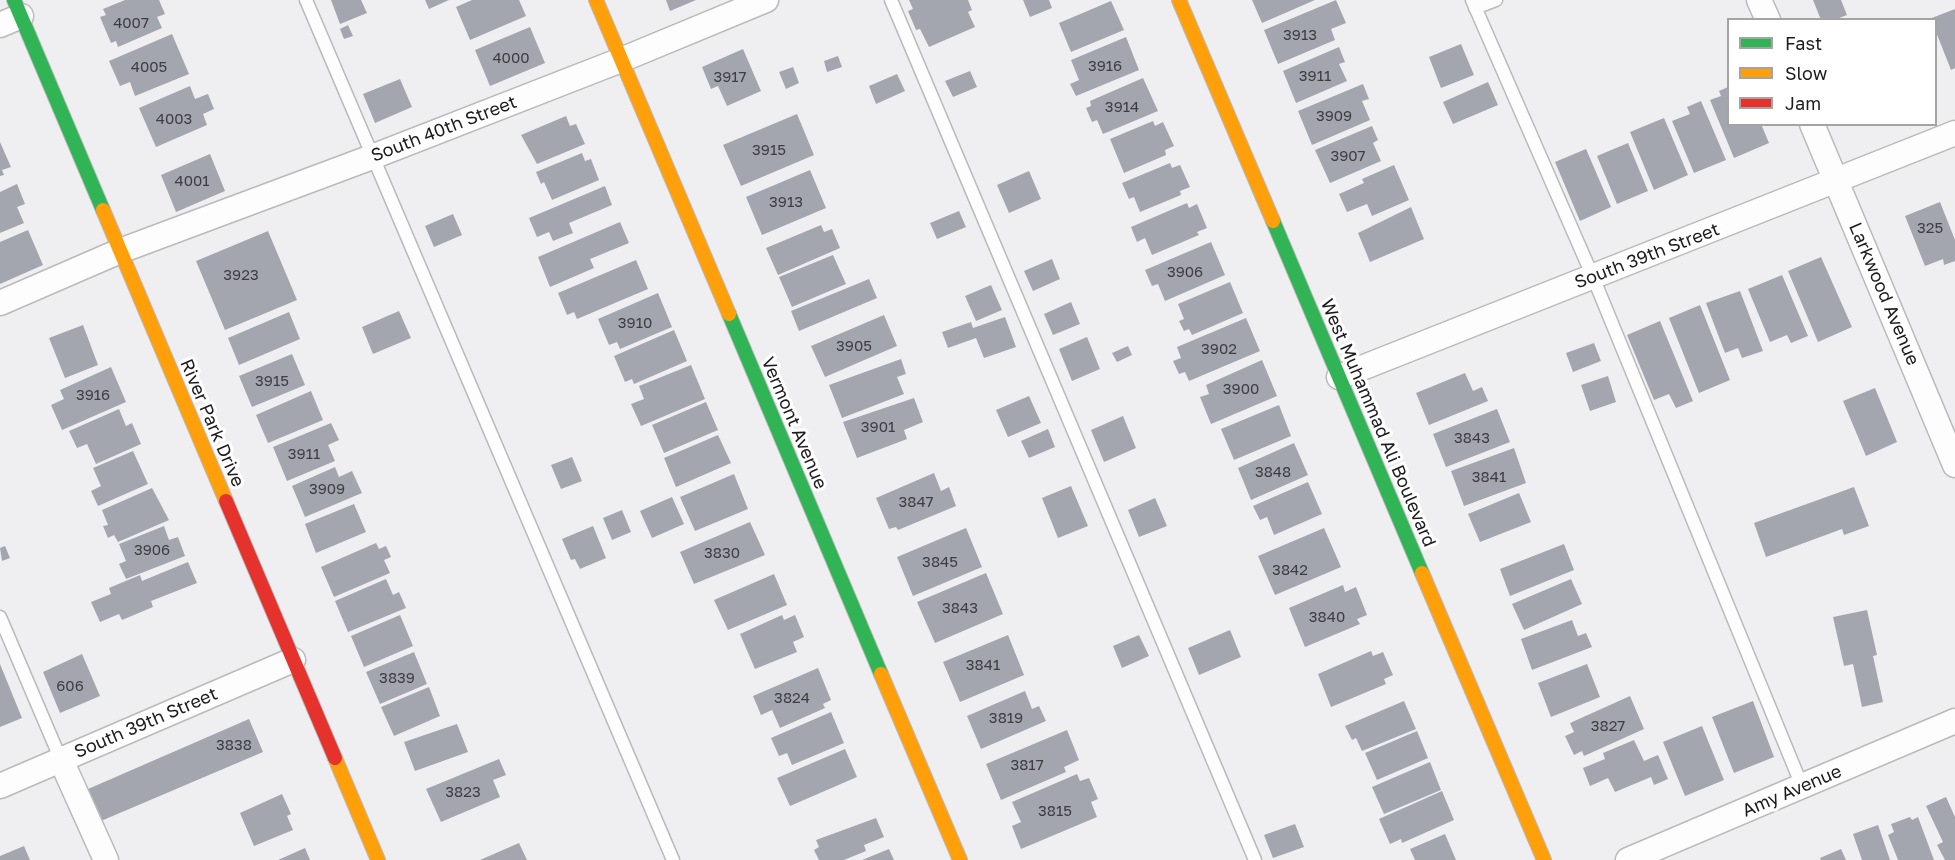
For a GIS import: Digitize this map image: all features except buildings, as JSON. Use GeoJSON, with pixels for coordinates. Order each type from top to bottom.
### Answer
{"type":"FeatureCollection","features":[{"type":"Feature","properties":{"kind":"street","name":"Vermont Avenue"},"geometry":{"type":"LineString","coordinates":[[596,0],[960,860]]}},
{"type":"Feature","properties":{"kind":"street","name":"South 40th Street"},"geometry":{"type":"LineString","coordinates":[[0,303],[120,250],[372,157],[621,60],[766,0]]}},
{"type":"Feature","properties":{"kind":"street","name":"West Muhammad Ali Boulevard"},"geometry":{"type":"LineString","coordinates":[[1179,0],[1544,860]]}},
{"type":"Feature","properties":{"kind":"street"},"geometry":{"type":"LineString","coordinates":[[1759,0],[1767,18]]}},
{"type":"Feature","properties":{"kind":"street","name":"River Park Drive"},"geometry":{"type":"LineString","coordinates":[[11,13],[120,250],[378,860]]}},
{"type":"Feature","properties":{"kind":"street","name":"Larkwood Avenue"},"geometry":{"type":"LineString","coordinates":[[1813,126],[1955,465]]}},
{"type":"Feature","properties":{"kind":"street","name":"South 39th Street"},"geometry":{"type":"LineString","coordinates":[[1339,377],[1955,133]]}},
{"type":"Feature","properties":{"kind":"street","name":"South 39th Street"},"geometry":{"type":"LineString","coordinates":[[0,786],[293,660]]}},
{"type":"Feature","properties":{"kind":"street","name":"Amy Avenue"},"geometry":{"type":"LineString","coordinates":[[1628,860],[1955,721]]}},
{"type":"Feature","properties":{"kind":"street"},"geometry":{"type":"LineString","coordinates":[[61,760],[106,860]]}},
{"type":"Feature","properties":{"kind":"lane"},"geometry":{"type":"LineString","coordinates":[[306,0],[673,860]]}},
{"type":"Feature","properties":{"kind":"lane"},"geometry":{"type":"LineString","coordinates":[[891,0],[1255,860]]}},
{"type":"Feature","properties":{"kind":"lane"},"geometry":{"type":"LineString","coordinates":[[1496,0],[1473,4],[1593,277],[1802,786]]}},
{"type":"Feature","properties":{"kind":"lane"},"geometry":{"type":"LineString","coordinates":[[0,617],[61,760]]}},
{"type":"Feature","properties":{"kind":"traffic: fast"},"geometry":{"type":"LineString","coordinates":[[14,0],[103,210]]}},
{"type":"Feature","properties":{"kind":"traffic: fast"},"geometry":{"type":"LineString","coordinates":[[1273,221],[1422,573]]}},
{"type":"Feature","properties":{"kind":"traffic: fast"},"geometry":{"type":"LineString","coordinates":[[729,314],[881,674]]}},
{"type":"Feature","properties":{"kind":"traffic: slow"},"geometry":{"type":"LineString","coordinates":[[596,0],[729,314]]}},
{"type":"Feature","properties":{"kind":"traffic: slow"},"geometry":{"type":"LineString","coordinates":[[1179,0],[1273,221]]}},
{"type":"Feature","properties":{"kind":"traffic: slow"},"geometry":{"type":"LineString","coordinates":[[103,210],[226,501]]}},
{"type":"Feature","properties":{"kind":"traffic: slow"},"geometry":{"type":"LineString","coordinates":[[1422,573],[1544,860]]}},
{"type":"Feature","properties":{"kind":"traffic: slow"},"geometry":{"type":"LineString","coordinates":[[881,674],[960,860]]}},
{"type":"Feature","properties":{"kind":"traffic: slow"},"geometry":{"type":"LineString","coordinates":[[335,758],[378,860]]}},
{"type":"Feature","properties":{"kind":"traffic: jam"},"geometry":{"type":"LineString","coordinates":[[226,501],[335,758]]}}]}
